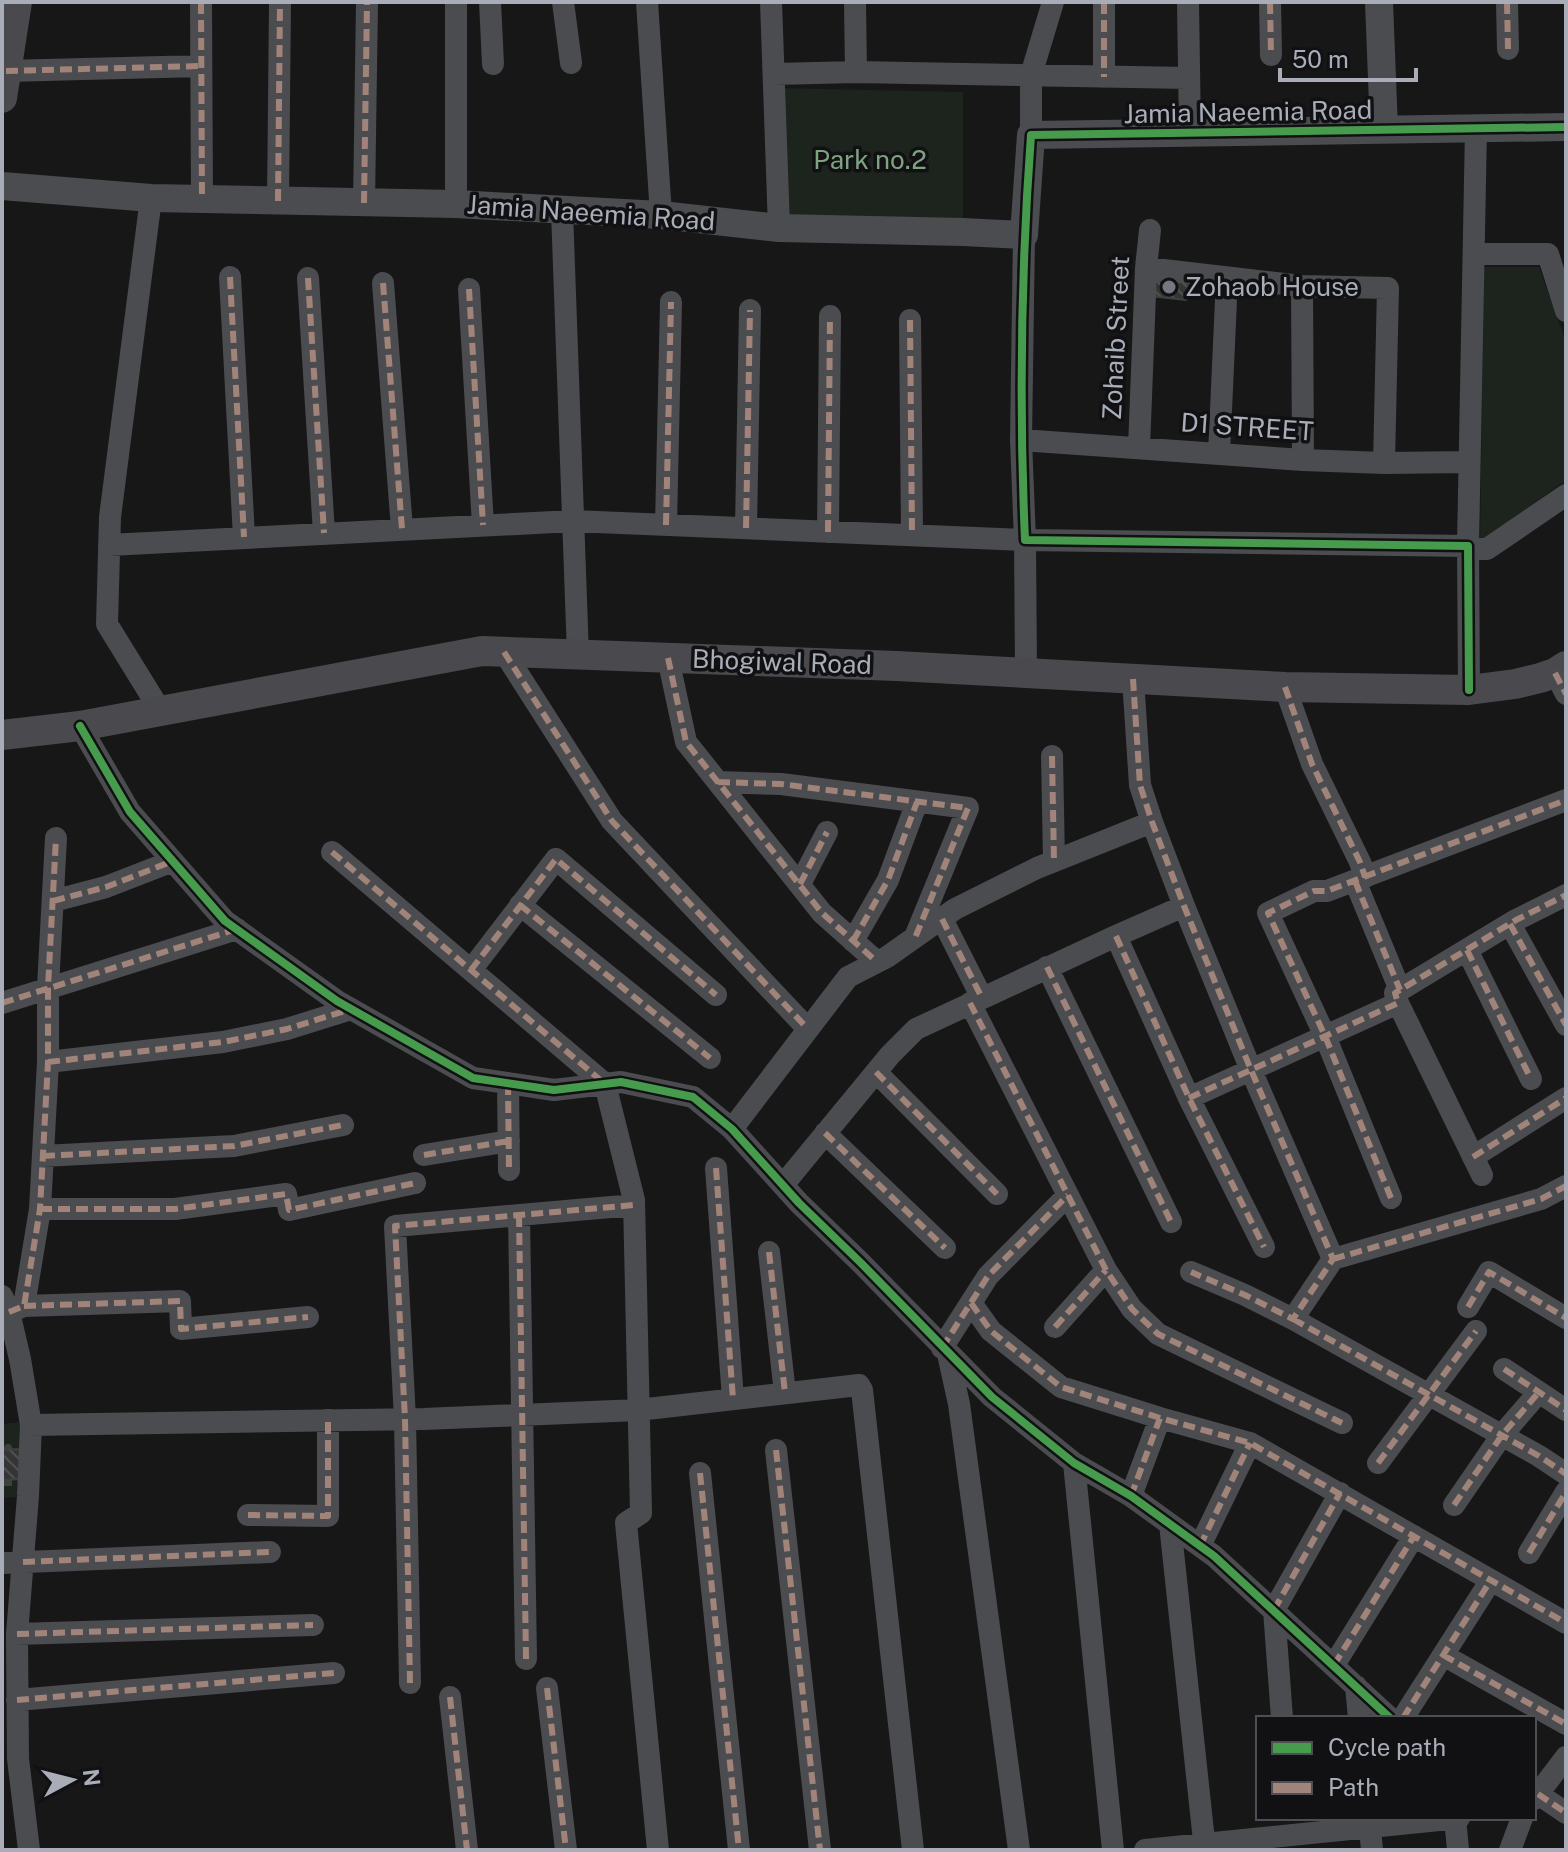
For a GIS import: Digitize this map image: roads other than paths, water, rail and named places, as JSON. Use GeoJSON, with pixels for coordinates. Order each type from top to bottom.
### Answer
{"type":"FeatureCollection","features":[{"type":"Feature","properties":{"kind":"main road"},"geometry":{"type":"LineString","coordinates":[[4,85],[11,7]]}},
{"type":"Feature","properties":{"kind":"main road","name":"Bhogiwal Road"},"geometry":{"type":"LineString","coordinates":[[2,735],[80,726],[482,651],[897,666],[1285,687],[1469,690],[1562,678]]}},
{"type":"Feature","properties":{"kind":"street"},"geometry":{"type":"LineString","coordinates":[[201,2],[202,200]]}},
{"type":"Feature","properties":{"kind":"street"},"geometry":{"type":"LineString","coordinates":[[278,201],[280,2]]}},
{"type":"Feature","properties":{"kind":"street"},"geometry":{"type":"LineString","coordinates":[[364,203],[367,2]]}},
{"type":"Feature","properties":{"kind":"street"},"geometry":{"type":"LineString","coordinates":[[456,2],[456,204]]}},
{"type":"Feature","properties":{"kind":"street"},"geometry":{"type":"LineString","coordinates":[[490,2],[493,64]]}},
{"type":"Feature","properties":{"kind":"street"},"geometry":{"type":"LineString","coordinates":[[563,2],[571,63]]}},
{"type":"Feature","properties":{"kind":"street"},"geometry":{"type":"LineString","coordinates":[[647,2],[661,215]]}},
{"type":"Feature","properties":{"kind":"street"},"geometry":{"type":"LineString","coordinates":[[771,2],[779,228]]}},
{"type":"Feature","properties":{"kind":"street"},"geometry":{"type":"LineString","coordinates":[[855,2],[856,72]]}},
{"type":"Feature","properties":{"kind":"street"},"geometry":{"type":"LineString","coordinates":[[1026,673],[1021,440],[1024,235],[1031,135],[1031,75],[1053,2]]}},
{"type":"Feature","properties":{"kind":"street"},"geometry":{"type":"LineString","coordinates":[[1104,2],[1104,77]]}},
{"type":"Feature","properties":{"kind":"street"},"geometry":{"type":"LineString","coordinates":[[1188,2],[1190,133]]}},
{"type":"Feature","properties":{"kind":"street"},"geometry":{"type":"LineString","coordinates":[[1270,2],[1271,55]]}},
{"type":"Feature","properties":{"kind":"street"},"geometry":{"type":"LineString","coordinates":[[1379,2],[1384,129]]}},
{"type":"Feature","properties":{"kind":"street"},"geometry":{"type":"LineString","coordinates":[[1507,2],[1508,49]]}},
{"type":"Feature","properties":{"kind":"street"},"geometry":{"type":"LineString","coordinates":[[4,85],[201,66]]}},
{"type":"Feature","properties":{"kind":"street"},"geometry":{"type":"LineString","coordinates":[[774,74],[856,72],[1189,78]]}},
{"type":"Feature","properties":{"kind":"street","name":"Jamia Naeemia Road"},"geometry":{"type":"LineString","coordinates":[[1031,135],[1566,127]]}},
{"type":"Feature","properties":{"kind":"street"},"geometry":{"type":"LineString","coordinates":[[1469,690],[1469,462],[1476,128]]}},
{"type":"Feature","properties":{"kind":"street","name":"Jamia Naeemia Road"},"geometry":{"type":"LineString","coordinates":[[2,186],[151,198],[456,204],[661,215],[779,228],[1024,235]]}},
{"type":"Feature","properties":{"kind":"street"},"geometry":{"type":"LineString","coordinates":[[151,198],[112,502],[107,624],[160,710]]}},
{"type":"Feature","properties":{"kind":"street"},"geometry":{"type":"LineString","coordinates":[[562,211],[578,655]]}},
{"type":"Feature","properties":{"kind":"street","name":"Zohaib Street"},"geometry":{"type":"LineString","coordinates":[[1139,448],[1150,230]]}},
{"type":"Feature","properties":{"kind":"street"},"geometry":{"type":"LineString","coordinates":[[1474,254],[1548,254],[1566,311]]}},
{"type":"Feature","properties":{"kind":"street"},"geometry":{"type":"LineString","coordinates":[[1146,268],[1302,286],[1388,288],[1384,463]]}},
{"type":"Feature","properties":{"kind":"street"},"geometry":{"type":"LineString","coordinates":[[230,277],[244,537]]}},
{"type":"Feature","properties":{"kind":"street"},"geometry":{"type":"LineString","coordinates":[[308,278],[324,533]]}},
{"type":"Feature","properties":{"kind":"street"},"geometry":{"type":"LineString","coordinates":[[1219,454],[1227,278]]}},
{"type":"Feature","properties":{"kind":"street"},"geometry":{"type":"LineString","coordinates":[[383,283],[402,529]]}},
{"type":"Feature","properties":{"kind":"street"},"geometry":{"type":"LineString","coordinates":[[1302,286],[1303,460]]}},
{"type":"Feature","properties":{"kind":"street"},"geometry":{"type":"LineString","coordinates":[[469,289],[483,525]]}},
{"type":"Feature","properties":{"kind":"street"},"geometry":{"type":"LineString","coordinates":[[666,525],[671,302]]}},
{"type":"Feature","properties":{"kind":"street"},"geometry":{"type":"LineString","coordinates":[[746,528],[750,310]]}},
{"type":"Feature","properties":{"kind":"street"},"geometry":{"type":"LineString","coordinates":[[828,532],[830,316]]}},
{"type":"Feature","properties":{"kind":"street"},"geometry":{"type":"LineString","coordinates":[[910,320],[912,535]]}},
{"type":"Feature","properties":{"kind":"street","name":"D1 STREET"},"geometry":{"type":"LineString","coordinates":[[1021,440],[1303,460],[1469,462]]}},
{"type":"Feature","properties":{"kind":"street"},"geometry":{"type":"LineString","coordinates":[[109,545],[573,521],[1025,540],[1487,549],[1566,495]]}},
{"type":"Feature","properties":{"kind":"street"},"geometry":{"type":"LineString","coordinates":[[504,652],[612,821],[807,1028]]}},
{"type":"Feature","properties":{"kind":"street"},"geometry":{"type":"LineString","coordinates":[[668,658],[686,742],[822,913],[877,962]]}},
{"type":"Feature","properties":{"kind":"street"},"geometry":{"type":"LineString","coordinates":[[1133,679],[1140,785],[1152,822],[1251,1070],[1333,1259]]}},
{"type":"Feature","properties":{"kind":"street"},"geometry":{"type":"LineString","coordinates":[[1285,687],[1312,764],[1360,862],[1360,879],[1399,997],[1478,1166],[1566,1098]]}},
{"type":"Feature","properties":{"kind":"street"},"geometry":{"type":"LineString","coordinates":[[80,726],[130,812],[225,921],[337,1001],[473,1078],[554,1090],[621,1082],[693,1097],[732,1129],[992,1397],[1074,1463],[1131,1496],[1214,1556],[1388,1716]]}},
{"type":"Feature","properties":{"kind":"street"},"geometry":{"type":"LineString","coordinates":[[1052,756],[1054,861]]}},
{"type":"Feature","properties":{"kind":"street"},"geometry":{"type":"LineString","coordinates":[[718,782],[781,784],[968,808],[915,938]]}},
{"type":"Feature","properties":{"kind":"street"},"geometry":{"type":"LineString","coordinates":[[1391,1198],[1325,1036],[1268,913],[1314,891],[1327,891],[1566,800]]}},
{"type":"Feature","properties":{"kind":"street"},"geometry":{"type":"LineString","coordinates":[[853,941],[888,880],[917,802]]}},
{"type":"Feature","properties":{"kind":"street"},"geometry":{"type":"LineString","coordinates":[[732,1129],[848,977],[915,938],[955,909],[1054,861],[1152,822]]}},
{"type":"Feature","properties":{"kind":"street"},"geometry":{"type":"LineString","coordinates":[[800,884],[827,832]]}},
{"type":"Feature","properties":{"kind":"street"},"geometry":{"type":"LineString","coordinates":[[29,1850],[11,1774],[18,1759],[17,1634],[12,1563],[31,1425],[12,1305],[40,1209],[56,838]]}},
{"type":"Feature","properties":{"kind":"street"},"geometry":{"type":"LineString","coordinates":[[332,852],[605,1084],[634,1205],[641,1513],[626,1523],[658,1850]]}},
{"type":"Feature","properties":{"kind":"street"},"geometry":{"type":"LineString","coordinates":[[471,970],[556,859],[716,995]]}},
{"type":"Feature","properties":{"kind":"street"},"geometry":{"type":"LineString","coordinates":[[53,901],[106,887],[173,861]]}},
{"type":"Feature","properties":{"kind":"street"},"geometry":{"type":"LineString","coordinates":[[1189,1098],[1325,1036],[1399,997],[1467,950],[1566,895]]}},
{"type":"Feature","properties":{"kind":"street"},"geometry":{"type":"LineString","coordinates":[[520,905],[710,1058]]}},
{"type":"Feature","properties":{"kind":"street"},"geometry":{"type":"LineString","coordinates":[[783,1185],[890,1055],[916,1029],[1184,906]]}},
{"type":"Feature","properties":{"kind":"street"},"geometry":{"type":"LineString","coordinates":[[942,919],[976,1001],[1068,1195],[1106,1270],[1132,1309],[1158,1334],[1342,1423]]}},
{"type":"Feature","properties":{"kind":"street"},"geometry":{"type":"LineString","coordinates":[[1510,924],[1566,1025]]}},
{"type":"Feature","properties":{"kind":"street"},"geometry":{"type":"LineString","coordinates":[[2,1003],[237,929]]}},
{"type":"Feature","properties":{"kind":"street"},"geometry":{"type":"LineString","coordinates":[[1116,936],[1189,1098],[1264,1247]]}},
{"type":"Feature","properties":{"kind":"street"},"geometry":{"type":"LineString","coordinates":[[1467,950],[1531,1079]]}},
{"type":"Feature","properties":{"kind":"street"},"geometry":{"type":"LineString","coordinates":[[1047,967],[1171,1222]]}},
{"type":"Feature","properties":{"kind":"street"},"geometry":{"type":"LineString","coordinates":[[48,1062],[223,1042],[287,1029],[351,1009]]}},
{"type":"Feature","properties":{"kind":"street"},"geometry":{"type":"LineString","coordinates":[[876,1072],[997,1194]]}},
{"type":"Feature","properties":{"kind":"street"},"geometry":{"type":"LineString","coordinates":[[508,1083],[509,1170]]}},
{"type":"Feature","properties":{"kind":"street"},"geometry":{"type":"LineString","coordinates":[[43,1156],[234,1146],[343,1125]]}},
{"type":"Feature","properties":{"kind":"street"},"geometry":{"type":"LineString","coordinates":[[825,1133],[945,1248]]}},
{"type":"Feature","properties":{"kind":"street"},"geometry":{"type":"LineString","coordinates":[[424,1155],[509,1141]]}},
{"type":"Feature","properties":{"kind":"street"},"geometry":{"type":"LineString","coordinates":[[716,1168],[733,1399]]}},
{"type":"Feature","properties":{"kind":"street"},"geometry":{"type":"LineString","coordinates":[[40,1209],[175,1209],[286,1194],[289,1210],[415,1183]]}},
{"type":"Feature","properties":{"kind":"street"},"geometry":{"type":"LineString","coordinates":[[1293,1319],[1333,1259],[1541,1199],[1566,1186]]}},
{"type":"Feature","properties":{"kind":"street"},"geometry":{"type":"LineString","coordinates":[[1019,1850],[959,1404],[945,1350],[988,1276],[1068,1195]]}},
{"type":"Feature","properties":{"kind":"street"},"geometry":{"type":"LineString","coordinates":[[410,1683],[405,1419],[395,1226],[634,1205]]}},
{"type":"Feature","properties":{"kind":"street"},"geometry":{"type":"LineString","coordinates":[[519,1215],[526,1659]]}},
{"type":"Feature","properties":{"kind":"street"},"geometry":{"type":"LineString","coordinates":[[769,1252],[785,1393]]}},
{"type":"Feature","properties":{"kind":"street"},"geometry":{"type":"LineString","coordinates":[[1055,1327],[1106,1270]]}},
{"type":"Feature","properties":{"kind":"street"},"geometry":{"type":"LineString","coordinates":[[1191,1272],[1293,1319],[1566,1474]]}},
{"type":"Feature","properties":{"kind":"street"},"geometry":{"type":"LineString","coordinates":[[1468,1307],[1489,1272],[1566,1318]]}},
{"type":"Feature","properties":{"kind":"street"},"geometry":{"type":"LineString","coordinates":[[12,1305],[180,1301],[181,1329],[308,1317]]}},
{"type":"Feature","properties":{"kind":"street"},"geometry":{"type":"LineString","coordinates":[[971,1303],[991,1331],[1061,1387],[1250,1443],[1566,1623]]}},
{"type":"Feature","properties":{"kind":"street"},"geometry":{"type":"LineString","coordinates":[[1378,1463],[1476,1331]]}},
{"type":"Feature","properties":{"kind":"street"},"geometry":{"type":"LineString","coordinates":[[1504,1369],[1566,1410]]}},
{"type":"Feature","properties":{"kind":"street"},"geometry":{"type":"LineString","coordinates":[[31,1425],[405,1419],[638,1410],[859,1385],[862,1390],[913,1850]]}},
{"type":"Feature","properties":{"kind":"street"},"geometry":{"type":"LineString","coordinates":[[1454,1505],[1502,1435],[1539,1392]]}},
{"type":"Feature","properties":{"kind":"street"},"geometry":{"type":"LineString","coordinates":[[1131,1496],[1160,1418]]}},
{"type":"Feature","properties":{"kind":"street"},"geometry":{"type":"LineString","coordinates":[[248,1515],[328,1516],[328,1420]]}},
{"type":"Feature","properties":{"kind":"street"},"geometry":{"type":"LineString","coordinates":[[1200,1546],[1250,1443]]}},
{"type":"Feature","properties":{"kind":"street"},"geometry":{"type":"LineString","coordinates":[[776,1450],[820,1850]]}},
{"type":"Feature","properties":{"kind":"street"},"geometry":{"type":"LineString","coordinates":[[1074,1463],[1113,1850]]}},
{"type":"Feature","properties":{"kind":"street"},"geometry":{"type":"LineString","coordinates":[[700,1473],[739,1850]]}},
{"type":"Feature","properties":{"kind":"street"},"geometry":{"type":"LineString","coordinates":[[1529,1553],[1566,1492]]}},
{"type":"Feature","properties":{"kind":"street"},"geometry":{"type":"LineString","coordinates":[[1282,1716],[1274,1610],[1340,1493]]}},
{"type":"Feature","properties":{"kind":"street"},"geometry":{"type":"LineString","coordinates":[[1170,1524],[1204,1847]]}},
{"type":"Feature","properties":{"kind":"street"},"geometry":{"type":"LineString","coordinates":[[1334,1665],[1414,1536]]}},
{"type":"Feature","properties":{"kind":"street"},"geometry":{"type":"LineString","coordinates":[[12,1563],[270,1552]]}},
{"type":"Feature","properties":{"kind":"street"},"geometry":{"type":"LineString","coordinates":[[1404,1716],[1491,1580]]}},
{"type":"Feature","properties":{"kind":"street"},"geometry":{"type":"LineString","coordinates":[[17,1634],[313,1625]]}},
{"type":"Feature","properties":{"kind":"street"},"geometry":{"type":"LineString","coordinates":[[1443,1655],[1566,1724]]}},
{"type":"Feature","properties":{"kind":"street"},"geometry":{"type":"LineString","coordinates":[[17,1700],[334,1673]]}},
{"type":"Feature","properties":{"kind":"street"},"geometry":{"type":"LineString","coordinates":[[1356,1686],[1359,1716]]}},
{"type":"Feature","properties":{"kind":"street"},"geometry":{"type":"LineString","coordinates":[[547,1688],[566,1850]]}},
{"type":"Feature","properties":{"kind":"street"},"geometry":{"type":"LineString","coordinates":[[450,1697],[467,1850]]}},
{"type":"Feature","properties":{"kind":"street"},"geometry":{"type":"LineString","coordinates":[[1566,1757],[1536,1796],[1566,1813]]}},
{"type":"Feature","properties":{"kind":"street"},"geometry":{"type":"LineString","coordinates":[[1145,1850],[1204,1847],[1369,1822],[1413,1820]]}},
{"type":"Feature","properties":{"kind":"street"},"geometry":{"type":"LineString","coordinates":[[1457,1820],[1458,1850]]}},
{"type":"Feature","properties":{"kind":"street"},"geometry":{"type":"LineString","coordinates":[[1510,1850],[1514,1821]]}},
{"type":"Feature","properties":{"kind":"street"},"geometry":{"type":"LineString","coordinates":[[1369,1822],[1372,1850]]}},
{"type":"Feature","properties":{"kind":"place","name":"Zohaob House"},"geometry":{"type":"Point","coordinates":[1169,287]}},
{"type":"Feature","properties":{"kind":"park label","name":"Park no.2"},"geometry":{"type":"Point","coordinates":[870,160]}}]}
